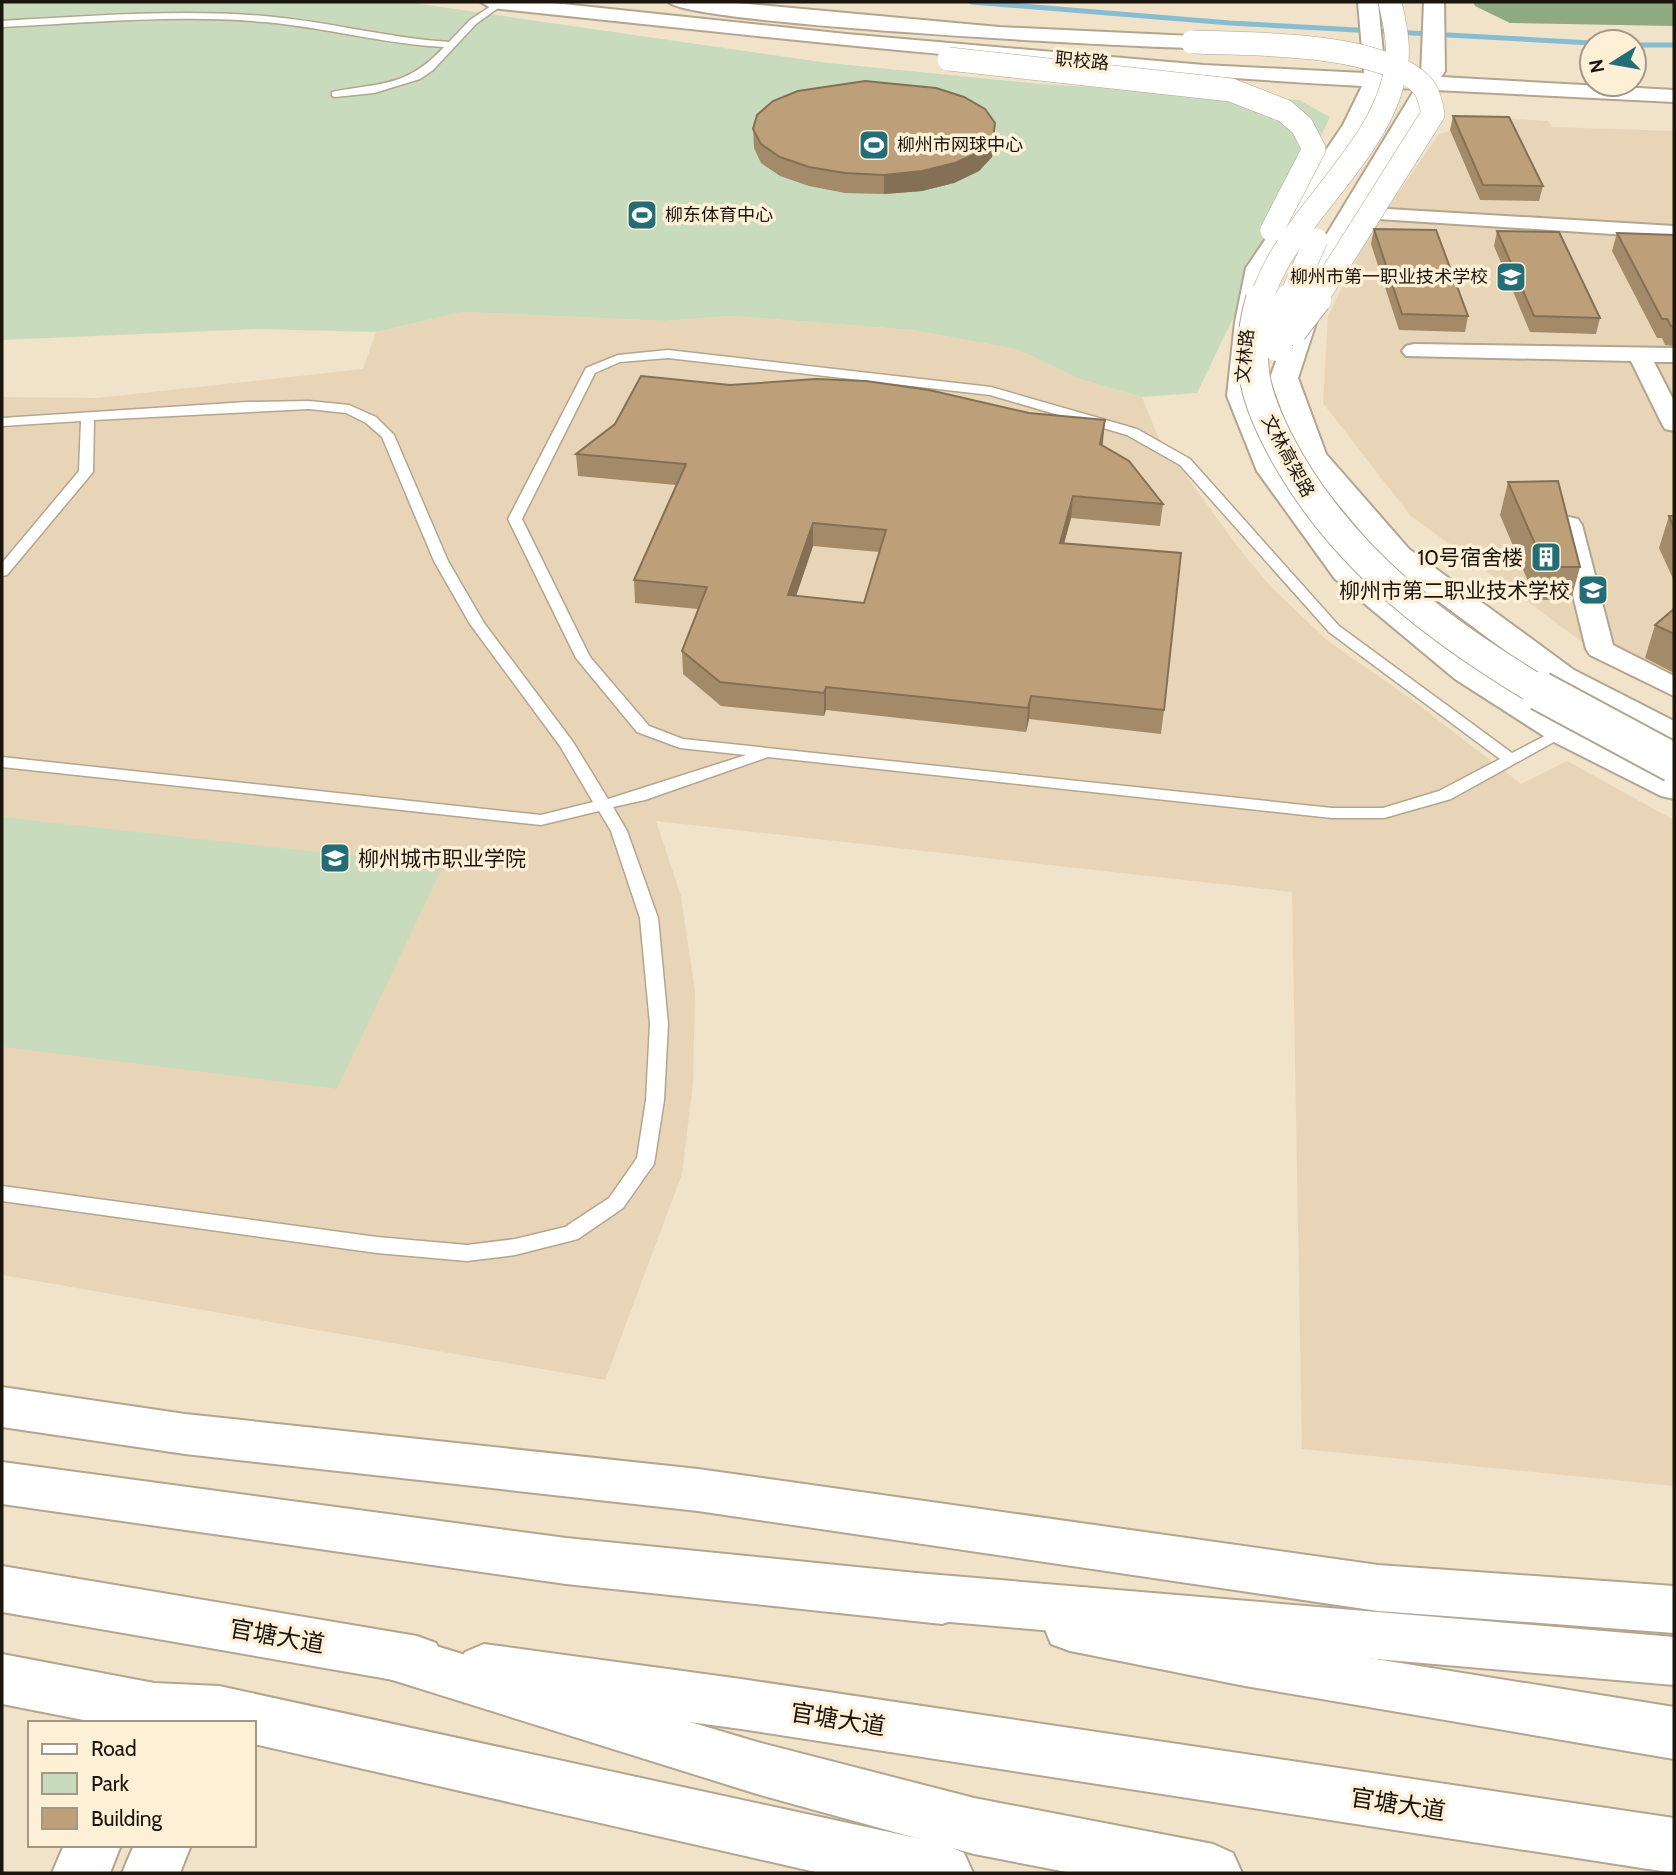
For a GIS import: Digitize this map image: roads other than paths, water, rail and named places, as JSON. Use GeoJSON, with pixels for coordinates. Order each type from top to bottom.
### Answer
{"type":"FeatureCollection","features":[{"type":"Feature","properties":{"kind":"main road","name":"职校路"},"geometry":{"type":"LineString","coordinates":[[625,2],[974,42],[1373,63],[1431,78],[1674,96]]}},
{"type":"Feature","properties":{"kind":"main road"},"geometry":{"type":"LineString","coordinates":[[679,2],[845,22],[1013,37],[1296,47],[1382,62],[1421,83],[1431,100],[1433,114],[1315,301],[1278,349]]}},
{"type":"Feature","properties":{"kind":"main road","name":"文林路"},"geometry":{"type":"LineString","coordinates":[[1368,2],[1373,63],[1354,124],[1259,268],[1248,322],[1241,396],[1272,471],[1346,572],[1467,672],[1562,733],[1674,789]]}},
{"type":"Feature","properties":{"kind":"main road","name":"文林高架路"},"geometry":{"type":"LineString","coordinates":[[1390,2],[1398,56],[1389,92],[1367,135],[1279,257],[1264,284],[1253,366],[1258,400],[1286,459],[1317,510],[1389,584],[1444,630],[1517,678],[1674,764]]}},
{"type":"Feature","properties":{"kind":"main road","name":"文林路"},"geometry":{"type":"LineString","coordinates":[[1427,2],[1435,46],[1431,78],[1354,213],[1326,255],[1284,378],[1312,456],[1398,556],[1562,677],[1674,737]]}},
{"type":"Feature","properties":{"kind":"main road","name":"文林高架路"},"geometry":{"type":"LineString","coordinates":[[1427,2],[1421,63],[1409,101],[1389,138],[1311,247],[1276,329],[1276,377],[1296,434],[1321,481],[1346,513],[1419,584],[1517,655],[1572,687],[1674,737]]}},
{"type":"Feature","properties":{"kind":"main road","name":"职校路"},"geometry":{"type":"LineString","coordinates":[[496,3],[997,54],[1373,63]]}},
{"type":"Feature","properties":{"kind":"main road"},"geometry":{"type":"LineString","coordinates":[[694,25],[798,42],[1231,90],[1285,111],[1302,126],[1314,149],[1303,176],[1259,253],[1256,328]]}},
{"type":"Feature","properties":{"kind":"main road","name":"职校路"},"geometry":{"type":"LineString","coordinates":[[1431,78],[1578,77]]}},
{"type":"Feature","properties":{"kind":"main road"},"geometry":{"type":"LineString","coordinates":[[1648,78],[1674,79]]}},
{"type":"Feature","properties":{"kind":"main road"},"geometry":{"type":"LineString","coordinates":[[2,1407],[185,1434],[698,1490],[1378,1588],[1674,1610]]}},
{"type":"Feature","properties":{"kind":"main road"},"geometry":{"type":"LineString","coordinates":[[2,1483],[566,1561],[916,1596],[1674,1661]]}},
{"type":"Feature","properties":{"kind":"main road","name":"官塘大道"},"geometry":{"type":"LineString","coordinates":[[2,1589],[389,1656],[741,1704],[1674,1846]]}},
{"type":"Feature","properties":{"kind":"main road"},"geometry":{"type":"LineString","coordinates":[[916,1596],[1245,1662],[1674,1733]]}},
{"type":"Feature","properties":{"kind":"main road"},"geometry":{"type":"LineString","coordinates":[[389,1656],[757,1768],[974,1826],[1213,1873]]}},
{"type":"Feature","properties":{"kind":"main road"},"geometry":{"type":"LineString","coordinates":[[2,1679],[151,1715],[217,1717],[236,1721]]}},
{"type":"Feature","properties":{"kind":"main road"},"geometry":{"type":"LineString","coordinates":[[256,1725],[943,1873]]}},
{"type":"Feature","properties":{"kind":"main road"},"geometry":{"type":"LineString","coordinates":[[81,1873],[92,1847]]}},
{"type":"Feature","properties":{"kind":"main road"},"geometry":{"type":"LineString","coordinates":[[151,1873],[162,1847]]}},
{"type":"Feature","properties":{"kind":"street"},"geometry":{"type":"LineString","coordinates":[[1354,213],[1674,232]]}},
{"type":"Feature","properties":{"kind":"street"},"geometry":{"type":"LineString","coordinates":[[1414,351],[1674,355]]}},
{"type":"Feature","properties":{"kind":"street"},"geometry":{"type":"LineString","coordinates":[[1639,354],[1674,424]]}},
{"type":"Feature","properties":{"kind":"street"},"geometry":{"type":"LineString","coordinates":[[1565,509],[1600,649],[1674,687]]}},
{"type":"Feature","properties":{"kind":"lane"},"geometry":{"type":"LineString","coordinates":[[335,94],[374,90],[418,78],[473,22],[496,3]]}},
{"type":"Feature","properties":{"kind":"lane"},"geometry":{"type":"LineString","coordinates":[[2,24],[122,16],[263,19],[340,28],[415,44],[450,45]]}},
{"type":"Feature","properties":{"kind":"lane"},"geometry":{"type":"LineString","coordinates":[[1510,759],[1334,629],[1185,462],[1132,432],[991,391],[668,354],[634,355],[604,361],[590,371],[515,519],[520,534],[583,658],[643,729],[680,743],[1332,813],[1384,813],[1445,795],[1562,733]]}},
{"type":"Feature","properties":{"kind":"lane"},"geometry":{"type":"LineString","coordinates":[[2,422],[247,406],[309,405],[349,409],[371,420],[388,435],[441,561],[477,624],[567,745],[619,831],[649,918],[659,1024],[655,1100],[647,1159],[617,1203],[571,1233],[515,1247],[467,1253],[377,1245],[2,1194]]}},
{"type":"Feature","properties":{"kind":"lane"},"geometry":{"type":"LineString","coordinates":[[2,572],[86,472],[88,416]]}},
{"type":"Feature","properties":{"kind":"lane"},"geometry":{"type":"LineString","coordinates":[[2,762],[541,820],[604,806],[769,752]]}},
{"type":"Feature","properties":{"kind":"waterway"},"geometry":{"type":"LineString","coordinates":[[972,2],[1230,23],[1578,42]]}},
{"type":"Feature","properties":{"kind":"waterway"},"geometry":{"type":"LineString","coordinates":[[1648,45],[1674,45]]}},
{"type":"Feature","properties":{"kind":"place","name":"柳州市网球中心"},"geometry":{"type":"Point","coordinates":[874,145]}},
{"type":"Feature","properties":{"kind":"place","name":"柳东体育中心"},"geometry":{"type":"Point","coordinates":[642,215]}},
{"type":"Feature","properties":{"kind":"place","name":"柳州市第一职业技术学校"},"geometry":{"type":"Point","coordinates":[1511,277]}},
{"type":"Feature","properties":{"kind":"place","name":"10号宿舍楼"},"geometry":{"type":"Point","coordinates":[1546,557]}},
{"type":"Feature","properties":{"kind":"place","name":"柳州市第二职业技术学校"},"geometry":{"type":"Point","coordinates":[1593,590]}},
{"type":"Feature","properties":{"kind":"place","name":"柳州城市职业学院"},"geometry":{"type":"Point","coordinates":[335,858]}}]}
